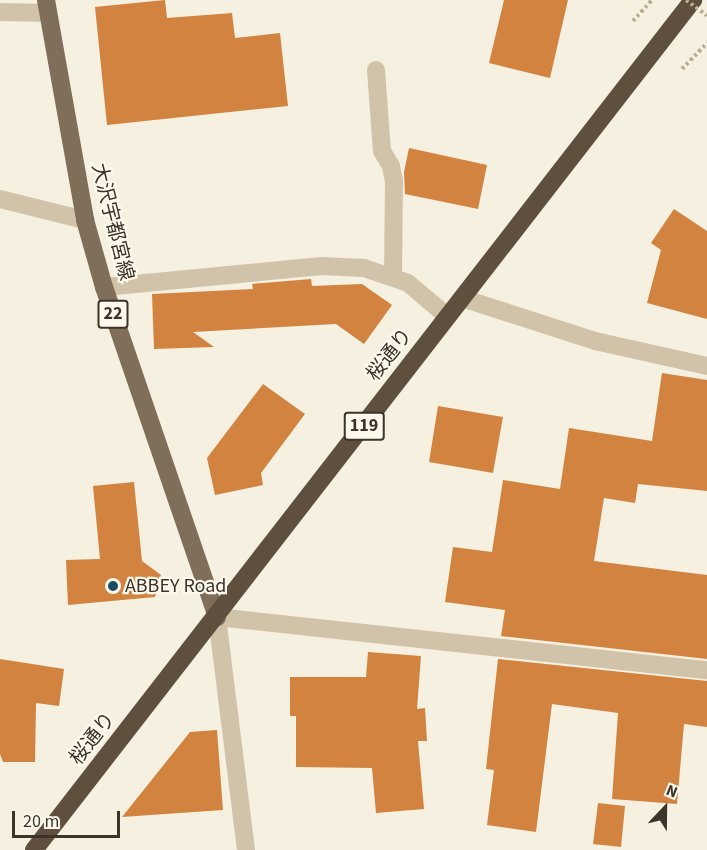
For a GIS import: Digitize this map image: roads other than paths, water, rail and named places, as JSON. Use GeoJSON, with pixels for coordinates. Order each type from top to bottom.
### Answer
{"type":"FeatureCollection","features":[{"type":"Feature","properties":{"kind":"highway","name":"桜通り"},"geometry":{"type":"LineString","coordinates":[[34,850],[217,618],[693,0]]}},
{"type":"Feature","properties":{"kind":"main road","name":"大沢宇都宮線"},"geometry":{"type":"LineString","coordinates":[[47,6],[85,220],[104,287],[217,618]]}},
{"type":"Feature","properties":{"kind":"street"},"geometry":{"type":"LineString","coordinates":[[0,12],[47,6]]}},
{"type":"Feature","properties":{"kind":"street"},"geometry":{"type":"LineString","coordinates":[[376,70],[382,151],[391,166],[394,182],[393,276]]}},
{"type":"Feature","properties":{"kind":"street"},"geometry":{"type":"LineString","coordinates":[[0,199],[85,220]]}},
{"type":"Feature","properties":{"kind":"street"},"geometry":{"type":"LineString","coordinates":[[104,287],[322,266],[364,268],[408,283],[448,316]]}},
{"type":"Feature","properties":{"kind":"street"},"geometry":{"type":"LineString","coordinates":[[462,298],[595,341],[707,366]]}},
{"type":"Feature","properties":{"kind":"street"},"geometry":{"type":"LineString","coordinates":[[246,850],[217,618],[707,670]]}},
{"type":"Feature","properties":{"kind":"place","name":"ABBEY Road"},"geometry":{"type":"Point","coordinates":[113,586]}}]}
